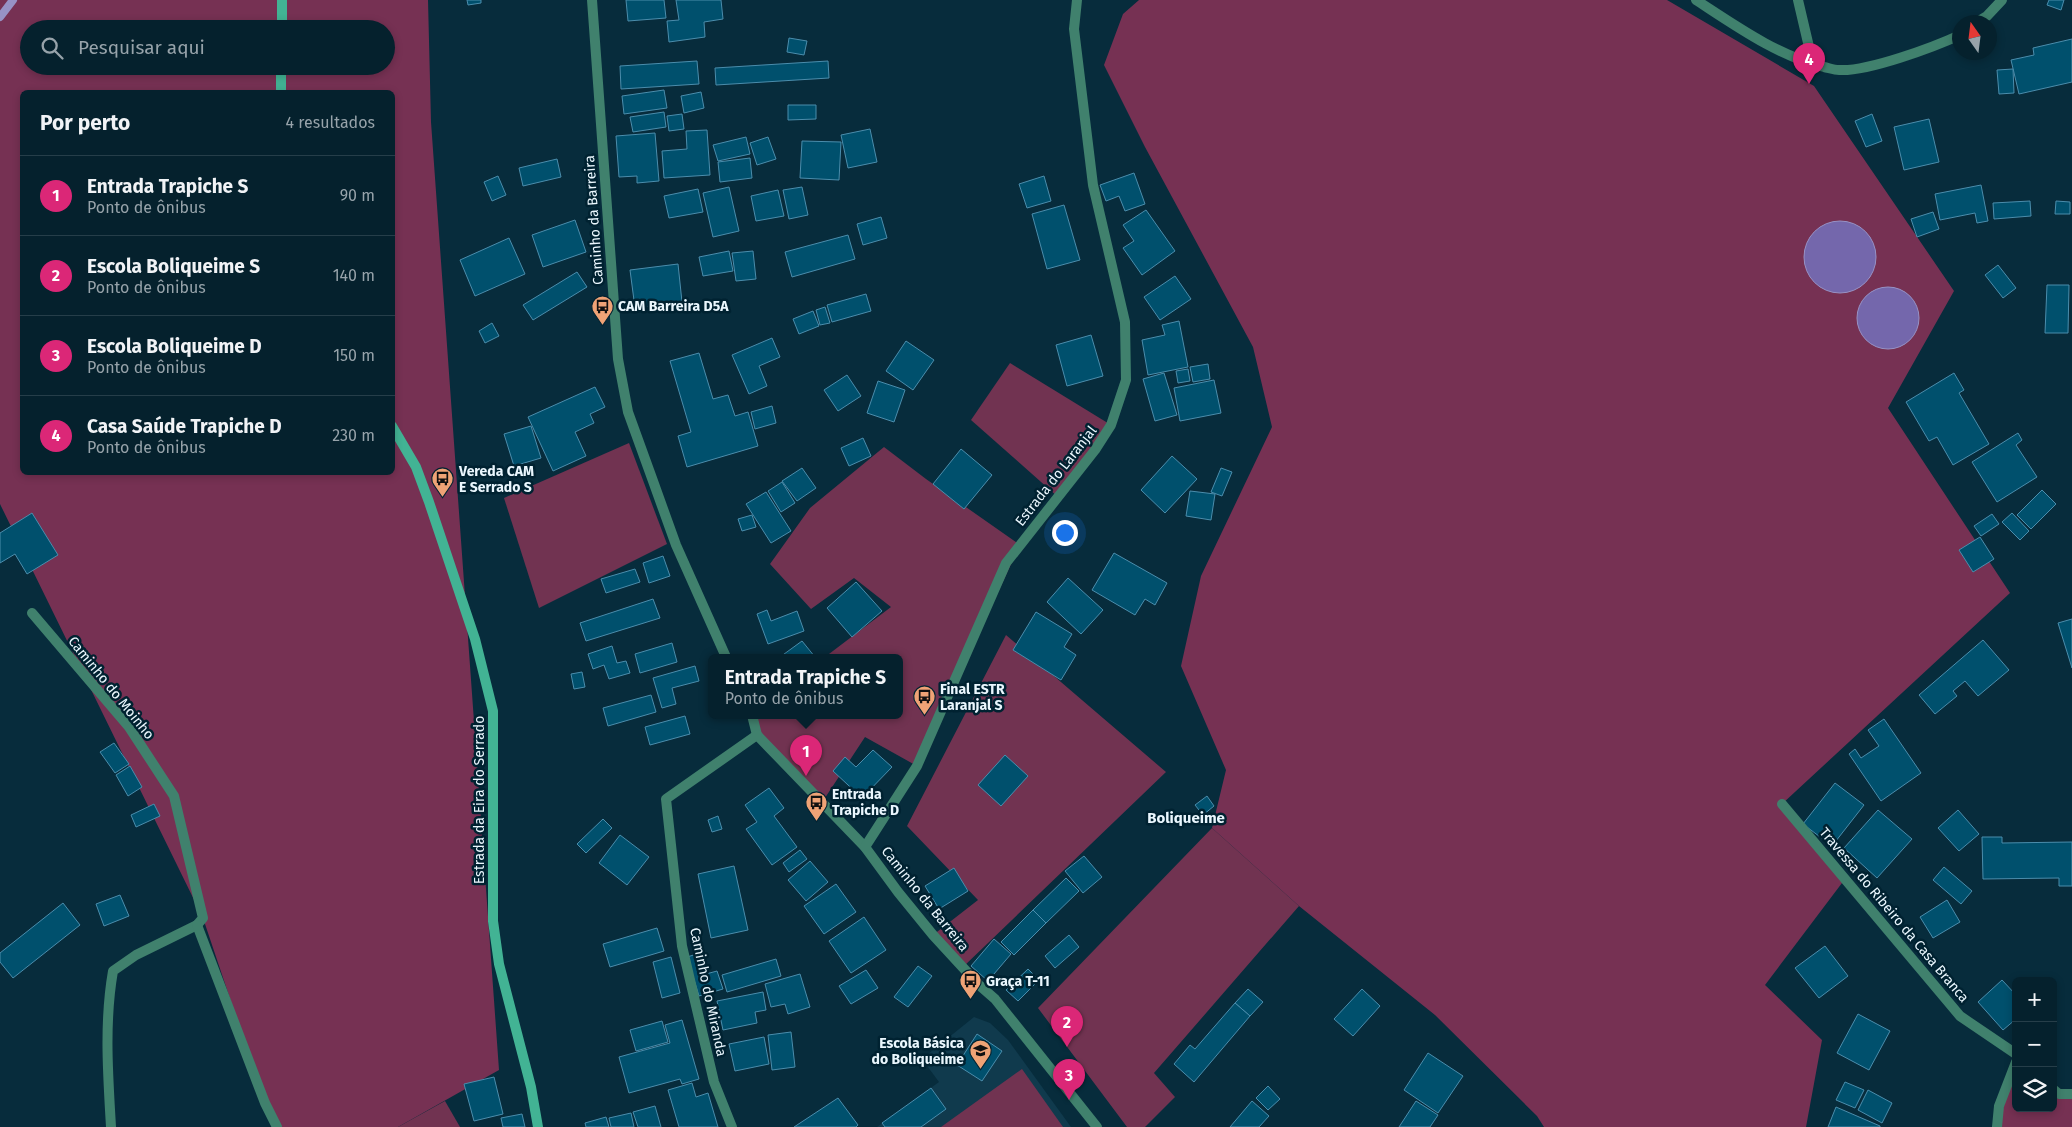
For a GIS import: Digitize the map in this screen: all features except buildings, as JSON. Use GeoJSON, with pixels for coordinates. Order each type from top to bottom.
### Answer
{"type":"FeatureCollection","features":[{"type":"Feature","properties":{"kind":"main road"},"geometry":{"type":"LineString","coordinates":[[282,0],[282,20]]}},
{"type":"Feature","properties":{"kind":"main road"},"geometry":{"type":"LineString","coordinates":[[281,75],[281,90]]}},
{"type":"Feature","properties":{"kind":"main road","name":"Estrada da Eira do Serrado"},"geometry":{"type":"LineString","coordinates":[[395,431],[416,467],[426,494],[475,639],[493,711],[493,921],[499,964],[525,1061],[538,1127]]}},
{"type":"Feature","properties":{"kind":"street","name":"Caminho da Barreira"},"geometry":{"type":"LineString","coordinates":[[592,0],[618,359],[628,412],[676,545],[725,654]]}},
{"type":"Feature","properties":{"kind":"street","name":"Estrada do Laranjal"},"geometry":{"type":"LineString","coordinates":[[865,847],[917,766],[1006,563],[1095,450],[1111,425],[1126,380],[1125,322],[1093,185],[1074,30],[1077,0]]}},
{"type":"Feature","properties":{"kind":"street"},"geometry":{"type":"LineString","coordinates":[[1696,0],[1782,53],[1813,64],[1839,70],[1864,67],[1936,46],[1952,39]]}},
{"type":"Feature","properties":{"kind":"street"},"geometry":{"type":"LineString","coordinates":[[1798,0],[1813,64]]}},
{"type":"Feature","properties":{"kind":"street"},"geometry":{"type":"LineString","coordinates":[[1986,15],[2002,0]]}},
{"type":"Feature","properties":{"kind":"street","name":"Caminho do Moinho"},"geometry":{"type":"LineString","coordinates":[[32,613],[129,727],[174,796],[203,918],[197,924],[265,1103],[277,1127]]}},
{"type":"Feature","properties":{"kind":"street","name":"Caminho da Barreira"},"geometry":{"type":"LineString","coordinates":[[753,719],[757,735],[865,847],[898,892],[979,985],[995,999],[1097,1127]]}},
{"type":"Feature","properties":{"kind":"street","name":"Caminho do Miranda"},"geometry":{"type":"LineString","coordinates":[[732,1127],[714,1082],[682,946],[666,800],[757,735]]}},
{"type":"Feature","properties":{"kind":"street","name":"Travessa do Ribeiro da Casa Branca"},"geometry":{"type":"LineString","coordinates":[[1782,804],[1960,1016],[2012,1051]]}},
{"type":"Feature","properties":{"kind":"street"},"geometry":{"type":"LineString","coordinates":[[111,1127],[107,1042],[108,1003],[113,971],[136,955],[197,924]]}},
{"type":"Feature","properties":{"kind":"street"},"geometry":{"type":"LineString","coordinates":[[1998,1127],[1999,1106],[2014,1067]]}},
{"type":"Feature","properties":{"kind":"street"},"geometry":{"type":"LineString","coordinates":[[2057,1092],[2059,1094],[2072,1094]]}},
{"type":"Feature","properties":{"kind":"shaded area"},"geometry":{"type":"Polygon","coordinates":[[[0,0],[428,0],[431,122],[499,1070],[398,1127],[277,1127],[265,1103],[203,918],[0,504],[0,0]]]}},
{"type":"Feature","properties":{"kind":"shaded area"},"geometry":{"type":"Polygon","coordinates":[[[1139,0],[1667,0],[1814,86],[1954,291],[1888,408],[2010,593],[1782,804],[1845,879],[1765,985],[1822,1040],[1806,1127],[1544,1127],[1537,1116],[1435,1015],[1299,906],[1212,828],[1226,770],[1181,666],[1201,576],[1272,427],[1253,347],[1145,147],[1104,65],[1123,14],[1139,0]]]}},
{"type":"Feature","properties":{"kind":"shaded area"},"geometry":{"type":"Polygon","coordinates":[[[1847,221],[1866,231],[1874,243],[1876,257],[1874,271],[1866,283],[1854,291],[1833,293],[1814,283],[1806,271],[1804,250],[1814,231],[1826,223],[1847,221]]]}},
{"type":"Feature","properties":{"kind":"shaded area"},"geometry":{"type":"Polygon","coordinates":[[[1888,287],[1900,289],[1910,296],[1917,306],[1919,318],[1917,330],[1910,340],[1900,347],[1888,349],[1876,347],[1866,340],[1859,330],[1857,318],[1859,306],[1866,296],[1876,289],[1888,287]]]}},
{"type":"Feature","properties":{"kind":"shaded area"},"geometry":{"type":"Polygon","coordinates":[[[1010,363],[1111,425],[1058,497],[971,420],[1010,363]]]}},
{"type":"Feature","properties":{"kind":"shaded area"},"geometry":{"type":"Polygon","coordinates":[[[629,443],[667,544],[539,608],[504,498],[629,443]]]}},
{"type":"Feature","properties":{"kind":"shaded area"},"geometry":{"type":"Polygon","coordinates":[[[884,447],[1020,545],[917,766],[865,737],[821,804],[757,735],[753,719],[903,719],[903,654],[829,654],[891,607],[854,578],[811,609],[770,564],[810,508],[884,447]]]}},
{"type":"Feature","properties":{"kind":"shaded area"},"geometry":{"type":"Polygon","coordinates":[[[1006,635],[1166,772],[963,967],[933,935],[978,900],[907,826],[1006,635]]]}},
{"type":"Feature","properties":{"kind":"shaded area"},"geometry":{"type":"Polygon","coordinates":[[[1212,828],[1299,906],[1154,1073],[1175,1097],[1145,1127],[1127,1127],[1038,1008],[1212,828]]]}},
{"type":"Feature","properties":{"kind":"shaded area","name":"Escola Básica do Boliqueime"},"geometry":{"type":"Polygon","coordinates":[[[974,1017],[990,1023],[1008,1040],[1071,1127],[877,1127],[939,1082],[922,1059],[974,1017]]]}},
{"type":"Feature","properties":{"kind":"shaded area"},"geometry":{"type":"Polygon","coordinates":[[[1022,1069],[1063,1127],[941,1127],[1022,1069]]]}},
{"type":"Feature","properties":{"kind":"shaded area"},"geometry":{"type":"Polygon","coordinates":[[[2012,1076],[2012,1112],[2057,1112],[2057,1090],[2072,1094],[2072,1127],[1998,1127],[2012,1076]]]}},
{"type":"Feature","properties":{"kind":"shaded area"},"geometry":{"type":"Polygon","coordinates":[[[445,1101],[460,1127],[398,1127],[445,1101]]]}},
{"type":"Feature","properties":{"kind":"waterway"},"geometry":{"type":"LineString","coordinates":[[0,17],[13,0]]}},
{"type":"Feature","properties":{"kind":"place","name":"Casa Saúde Trapiche D"},"geometry":{"type":"Point","coordinates":[1809,84]}},
{"type":"Feature","properties":{"kind":"place","name":"CAM Barreira D5A"},"geometry":{"type":"Point","coordinates":[602,325]}},
{"type":"Feature","properties":{"kind":"place","name":"Vereda CAM E Serrado S"},"geometry":{"type":"Point","coordinates":[443,498]}},
{"type":"Feature","properties":{"kind":"place","name":"Final ESTR Laranjal S"},"geometry":{"type":"Point","coordinates":[924,716]}},
{"type":"Feature","properties":{"kind":"place","name":"Entrada Trapiche S"},"geometry":{"type":"Point","coordinates":[806,776]}},
{"type":"Feature","properties":{"kind":"place","name":"Entrada Trapiche D"},"geometry":{"type":"Point","coordinates":[816,821]}},
{"type":"Feature","properties":{"kind":"place","name":"Graça T-11"},"geometry":{"type":"Point","coordinates":[970,1000]}},
{"type":"Feature","properties":{"kind":"place","name":"Escola Boliqueime S"},"geometry":{"type":"Point","coordinates":[1067,1047]}},
{"type":"Feature","properties":{"kind":"place","name":"Escola Básica do Boliqueime"},"geometry":{"type":"Point","coordinates":[980,1070]}},
{"type":"Feature","properties":{"kind":"place","name":"Escola Boliqueime D"},"geometry":{"type":"Point","coordinates":[1069,1100]}},
{"type":"Feature","properties":{"kind":"district","name":"Boliqueime"},"geometry":{"type":"Point","coordinates":[1186,818]}}]}
